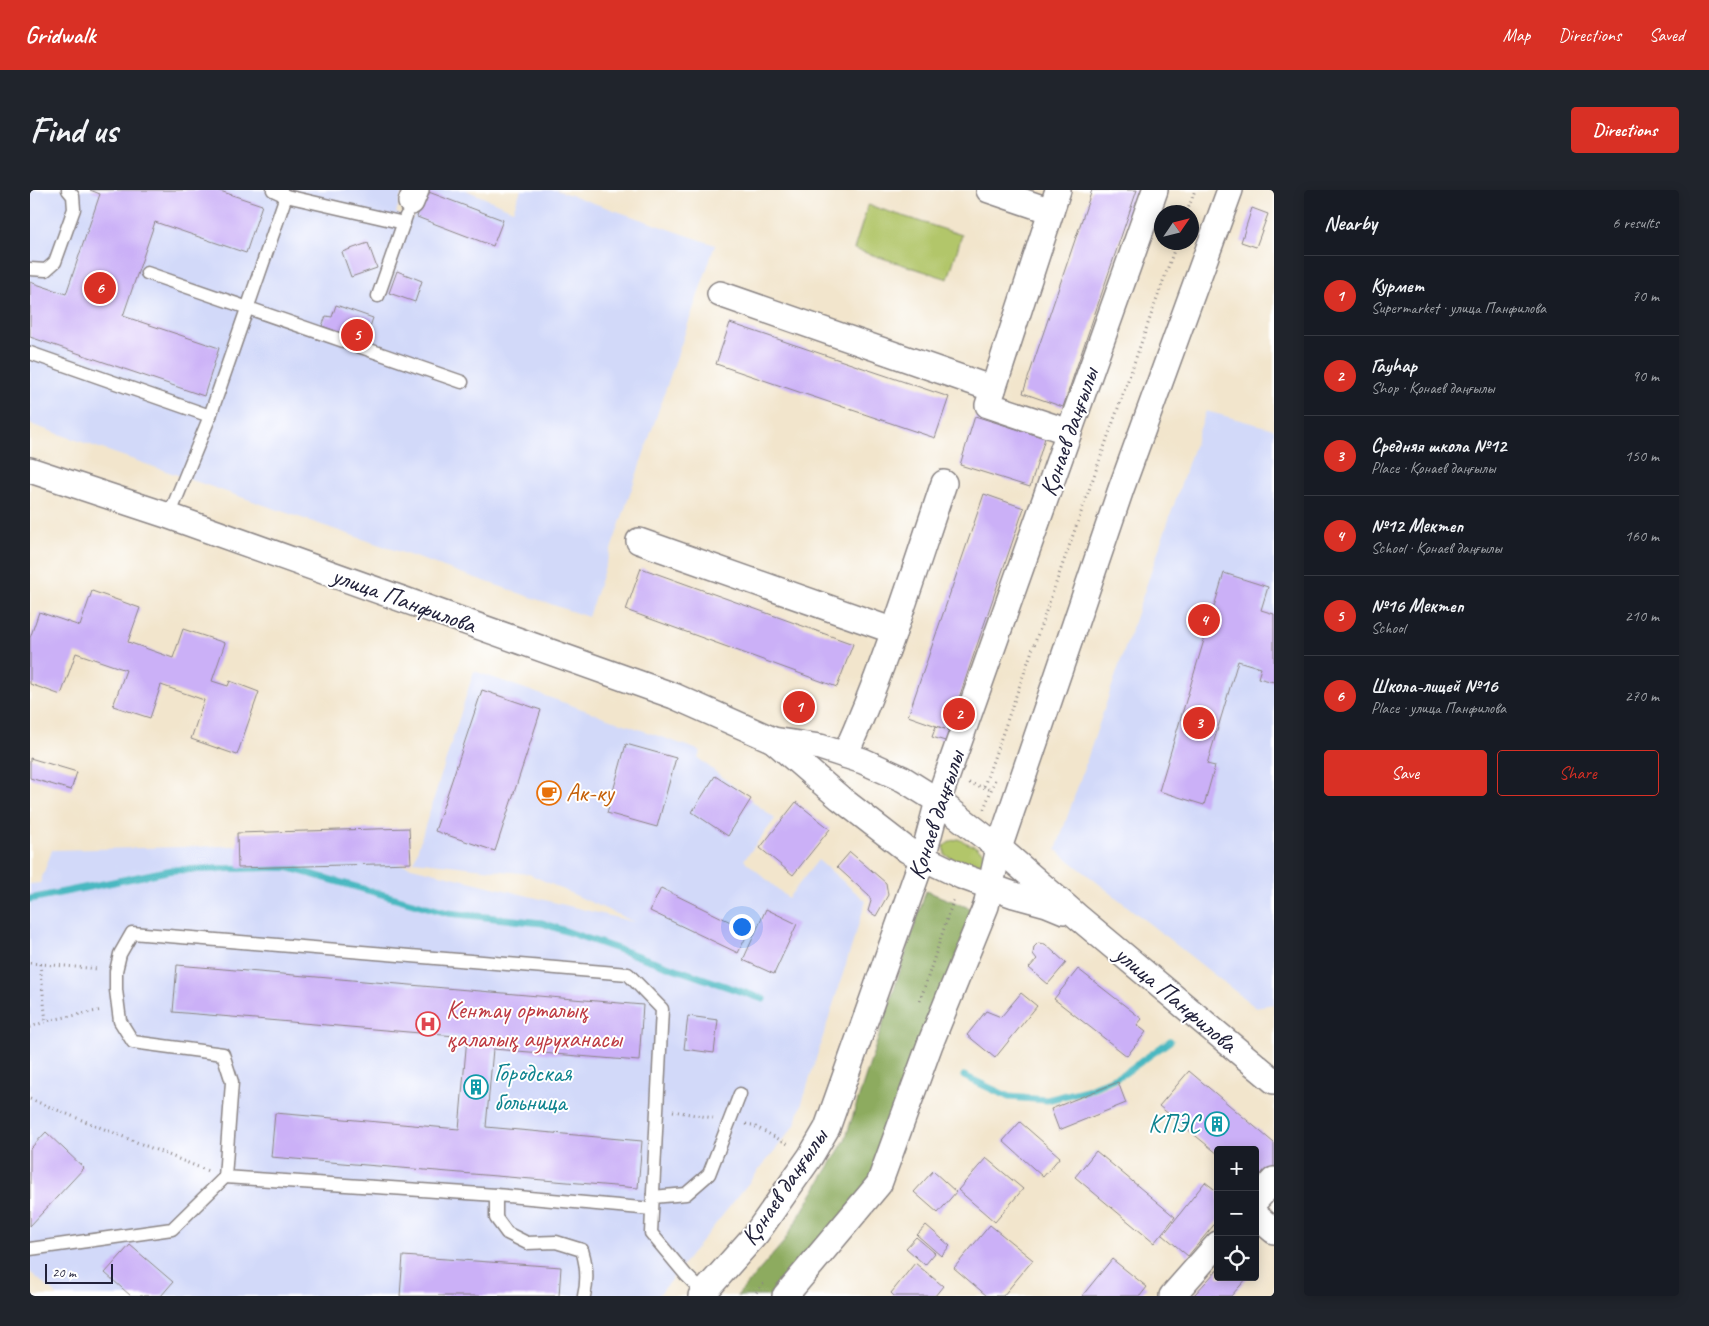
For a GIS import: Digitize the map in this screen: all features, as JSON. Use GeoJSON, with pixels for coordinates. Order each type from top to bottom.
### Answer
{"type":"FeatureCollection","features":[{"type":"Feature","properties":{"kind":"street"},"geometry":{"type":"LineString","coordinates":[[989,190],[1055,201],[988,405],[1069,432]]}},
{"type":"Feature","properties":{"kind":"street","name":"Қонаев даңғылы"},"geometry":{"type":"LineString","coordinates":[[703,1294],[756,1234],[810,1157],[827,1128],[923,857],[938,800],[1154,190]]}},
{"type":"Feature","properties":{"kind":"street"},"geometry":{"type":"LineString","coordinates":[[785,1296],[879,1184],[930,1044],[986,906],[1000,848],[1015,801],[1120,489],[1230,190]]}},
{"type":"Feature","properties":{"kind":"street"},"geometry":{"type":"LineString","coordinates":[[720,294],[993,389]]}},
{"type":"Feature","properties":{"kind":"street","name":"улица Панфилова"},"geometry":{"type":"LineString","coordinates":[[30,470],[169,516],[674,696],[773,740],[820,747],[863,761],[903,779],[938,800],[1000,848],[1078,917],[1274,1081]]}},
{"type":"Feature","properties":{"kind":"street"},"geometry":{"type":"LineString","coordinates":[[845,755],[859,724],[894,631],[944,483]]}},
{"type":"Feature","properties":{"kind":"street"},"geometry":{"type":"LineString","coordinates":[[638,541],[894,631]]}},
{"type":"Feature","properties":{"kind":"street","name":"улица Панфилова"},"geometry":{"type":"LineString","coordinates":[[773,740],[840,798],[907,850],[961,876],[1014,895],[1047,904],[1078,917]]}},
{"type":"Feature","properties":{"kind":"street"},"geometry":{"type":"LineString","coordinates":[[1259,1197],[1274,1180]]}},
{"type":"Feature","properties":{"kind":"street"},"geometry":{"type":"LineString","coordinates":[[1259,1218],[1274,1231]]}},
{"type":"Feature","properties":{"kind":"street"},"geometry":{"type":"LineString","coordinates":[[1172,1296],[1214,1249]]}},
{"type":"Feature","properties":{"kind":"lane"},"geometry":{"type":"LineString","coordinates":[[30,269],[46,270],[55,262],[74,208],[73,196],[68,190]]}},
{"type":"Feature","properties":{"kind":"lane"},"geometry":{"type":"LineString","coordinates":[[272,190],[286,196],[410,205],[378,296]]}},
{"type":"Feature","properties":{"kind":"lane"},"geometry":{"type":"LineString","coordinates":[[169,516],[210,416],[286,196]]}},
{"type":"Feature","properties":{"kind":"lane"},"geometry":{"type":"LineString","coordinates":[[147,273],[462,382]]}},
{"type":"Feature","properties":{"kind":"lane"},"geometry":{"type":"LineString","coordinates":[[30,353],[210,416]]}},
{"type":"Feature","properties":{"kind":"lane"},"geometry":{"type":"LineString","coordinates":[[30,1249],[172,1229],[225,1177],[232,1082],[223,1054],[133,1042],[120,1021],[116,971],[120,954],[132,933],[628,974],[662,1008],[651,1233],[703,1294]]}},
{"type":"Feature","properties":{"kind":"lane"},"geometry":{"type":"LineString","coordinates":[[225,1177],[652,1203],[686,1194],[708,1174],[740,1094]]}},
{"type":"Feature","properties":{"kind":"lane"},"geometry":{"type":"LineString","coordinates":[[496,1195],[496,1218],[507,1233],[526,1243],[556,1242],[582,1250],[587,1265],[587,1284],[584,1296]]}},
{"type":"Feature","properties":{"kind":"path"},"geometry":{"type":"LineString","coordinates":[[1191,205],[1196,190]]}},
{"type":"Feature","properties":{"kind":"path"},"geometry":{"type":"LineString","coordinates":[[984,786],[1174,250]]}},
{"type":"Feature","properties":{"kind":"path"},"geometry":{"type":"LineString","coordinates":[[947,778],[984,786],[1015,801]]}},
{"type":"Feature","properties":{"kind":"path"},"geometry":{"type":"LineString","coordinates":[[977,830],[991,790]]}},
{"type":"Feature","properties":{"kind":"path"},"geometry":{"type":"LineString","coordinates":[[918,1004],[961,876]]}},
{"type":"Feature","properties":{"kind":"path"},"geometry":{"type":"LineString","coordinates":[[30,962],[116,971]]}},
{"type":"Feature","properties":{"kind":"path"},"geometry":{"type":"LineString","coordinates":[[40,964],[46,1022]]}},
{"type":"Feature","properties":{"kind":"path"},"geometry":{"type":"LineString","coordinates":[[30,1027],[46,1022],[118,1008]]}},
{"type":"Feature","properties":{"kind":"path"},"geometry":{"type":"LineString","coordinates":[[30,1099],[225,1177]]}},
{"type":"Feature","properties":{"kind":"path"},"geometry":{"type":"LineString","coordinates":[[753,1296],[765,1282]]}},
{"type":"Feature","properties":{"kind":"shaded area"},"geometry":{"type":"Polygon","coordinates":[[[30,190],[403,190],[396,213],[413,219],[426,190],[466,190],[513,210],[521,190],[556,190],[715,245],[588,617],[30,424],[30,190]]]}},
{"type":"Feature","properties":{"kind":"shaded area"},"geometry":{"type":"Polygon","coordinates":[[[1206,411],[1274,429],[1274,812],[1272,816],[1274,818],[1274,1004],[1255,1007],[1056,850],[1206,411]]]}},
{"type":"Feature","properties":{"kind":"shaded area","name":"Кентау орталық қалалық ауруханасы"},"geometry":{"type":"Polygon","coordinates":[[[474,671],[701,751],[698,758],[775,819],[744,860],[788,898],[818,860],[866,901],[795,1125],[658,1296],[58,1296],[30,1272],[30,884],[40,883],[52,850],[318,844],[634,922],[529,874],[414,861],[474,671]]]}},
{"type":"Feature","properties":{"kind":"green space"},"geometry":{"type":"Polygon","coordinates":[[[868,205],[962,235],[948,279],[854,249],[868,205]]]}},
{"type":"Feature","properties":{"kind":"green space"},"geometry":{"type":"Polygon","coordinates":[[[958,839],[976,847],[990,857],[986,874],[945,855],[944,846],[958,839]]]}},
{"type":"Feature","properties":{"kind":"green space"},"geometry":{"type":"Polygon","coordinates":[[[926,891],[972,909],[882,1175],[778,1296],[737,1296],[783,1243],[845,1140],[926,891]]]}},
{"type":"Feature","properties":{"kind":"building"},"geometry":{"type":"Polygon","coordinates":[[[90,190],[217,190],[262,205],[246,253],[155,222],[123,316],[219,348],[204,396],[30,337],[30,282],[66,294],[100,194],[90,190]]]}},
{"type":"Feature","properties":{"kind":"building"},"geometry":{"type":"Polygon","coordinates":[[[1092,190],[1137,190],[1063,407],[1023,393],[1092,190]]]}},
{"type":"Feature","properties":{"kind":"building"},"geometry":{"type":"Polygon","coordinates":[[[426,191],[503,220],[493,246],[417,217],[426,191]]]}},
{"type":"Feature","properties":{"kind":"building"},"geometry":{"type":"Polygon","coordinates":[[[1252,208],[1268,214],[1256,247],[1241,242],[1252,208]]]}},
{"type":"Feature","properties":{"kind":"building"},"geometry":{"type":"Polygon","coordinates":[[[368,243],[377,268],[351,277],[342,252],[368,243]]]}},
{"type":"Feature","properties":{"kind":"building"},"geometry":{"type":"Polygon","coordinates":[[[397,271],[422,281],[415,302],[389,293],[397,271]]]}},
{"type":"Feature","properties":{"kind":"building"},"geometry":{"type":"Polygon","coordinates":[[[336,305],[373,318],[365,341],[322,326],[326,316],[332,317],[336,305]]]}},
{"type":"Feature","properties":{"kind":"building"},"geometry":{"type":"Polygon","coordinates":[[[730,323],[949,397],[935,438],[716,364],[730,323]]]}},
{"type":"Feature","properties":{"kind":"building"},"geometry":{"type":"Polygon","coordinates":[[[975,416],[1045,438],[1030,487],[960,465],[975,416]]]}},
{"type":"Feature","properties":{"kind":"building"},"geometry":{"type":"Polygon","coordinates":[[[984,494],[1024,508],[948,730],[960,699],[967,701],[952,743],[932,737],[936,726],[945,729],[908,716],[984,494]]]}},
{"type":"Feature","properties":{"kind":"building"},"geometry":{"type":"Polygon","coordinates":[[[641,568],[853,644],[837,687],[626,610],[641,568]]]}},
{"type":"Feature","properties":{"kind":"building"},"geometry":{"type":"Polygon","coordinates":[[[1224,573],[1268,587],[1261,610],[1274,614],[1274,682],[1258,678],[1261,668],[1238,661],[1207,764],[1215,766],[1204,805],[1159,791],[1224,573]]]}},
{"type":"Feature","properties":{"kind":"building"},"geometry":{"type":"Polygon","coordinates":[[[92,591],[140,608],[128,642],[173,658],[183,629],[225,643],[212,681],[228,686],[230,681],[259,692],[237,755],[191,739],[204,700],[161,685],[150,718],[113,706],[126,670],[76,653],[61,695],[30,684],[30,638],[39,612],[80,626],[92,591]]]}},
{"type":"Feature","properties":{"kind":"building"},"geometry":{"type":"Polygon","coordinates":[[[482,690],[541,710],[495,851],[435,831],[482,690]]]}},
{"type":"Feature","properties":{"kind":"building"},"geometry":{"type":"Polygon","coordinates":[[[626,744],[676,758],[657,827],[607,813],[626,744]]]}},
{"type":"Feature","properties":{"kind":"building"},"geometry":{"type":"Polygon","coordinates":[[[30,758],[77,772],[71,790],[30,778],[30,758]]]}},
{"type":"Feature","properties":{"kind":"building"},"geometry":{"type":"Polygon","coordinates":[[[715,776],[751,799],[728,836],[692,812],[715,776]]]}},
{"type":"Feature","properties":{"kind":"building"},"geometry":{"type":"Polygon","coordinates":[[[796,802],[830,829],[793,875],[760,848],[796,802]]]}},
{"type":"Feature","properties":{"kind":"building"},"geometry":{"type":"Polygon","coordinates":[[[409,828],[411,863],[238,868],[237,833],[409,828]]]}},
{"type":"Feature","properties":{"kind":"building"},"geometry":{"type":"Polygon","coordinates":[[[850,852],[886,883],[888,895],[876,916],[868,911],[871,901],[869,896],[837,867],[850,852]]]}},
{"type":"Feature","properties":{"kind":"building"},"geometry":{"type":"Polygon","coordinates":[[[661,888],[749,931],[738,953],[650,911],[661,888]]]}},
{"type":"Feature","properties":{"kind":"building"},"geometry":{"type":"Polygon","coordinates":[[[766,909],[797,924],[774,974],[743,960],[766,909]]]}},
{"type":"Feature","properties":{"kind":"building"},"geometry":{"type":"Polygon","coordinates":[[[1038,943],[1045,944],[1066,963],[1048,984],[1029,968],[1037,959],[1033,954],[1034,947],[1038,943]]]}},
{"type":"Feature","properties":{"kind":"building","name":"Городская больница"},"geometry":{"type":"Polygon","coordinates":[[[177,965],[643,1005],[639,1061],[493,1049],[486,1127],[642,1141],[638,1188],[271,1157],[275,1113],[459,1129],[467,1037],[173,1012],[177,965]]]}},
{"type":"Feature","properties":{"kind":"building"},"geometry":{"type":"Polygon","coordinates":[[[1078,969],[1142,1019],[1137,1025],[1146,1032],[1127,1056],[1054,999],[1078,969]]]}},
{"type":"Feature","properties":{"kind":"building"},"geometry":{"type":"Polygon","coordinates":[[[1021,993],[1037,1006],[995,1058],[967,1035],[986,1011],[1001,1017],[1021,993]]]}},
{"type":"Feature","properties":{"kind":"building"},"geometry":{"type":"Polygon","coordinates":[[[688,1016],[718,1020],[714,1053],[684,1049],[688,1016]]]}},
{"type":"Feature","properties":{"kind":"building","name":"КПЭС"},"geometry":{"type":"Polygon","coordinates":[[[1189,1071],[1274,1143],[1274,1168],[1259,1186],[1259,1146],[1214,1146],[1214,1151],[1159,1106],[1189,1071]]]}},
{"type":"Feature","properties":{"kind":"building"},"geometry":{"type":"Polygon","coordinates":[[[1118,1082],[1126,1103],[1059,1130],[1051,1109],[1118,1082]]]}},
{"type":"Feature","properties":{"kind":"building"},"geometry":{"type":"Polygon","coordinates":[[[1020,1122],[1060,1157],[1043,1177],[1003,1141],[1020,1122]]]}},
{"type":"Feature","properties":{"kind":"building"},"geometry":{"type":"Polygon","coordinates":[[[46,1132],[84,1168],[30,1226],[30,1149],[46,1132]]]}},
{"type":"Feature","properties":{"kind":"building"},"geometry":{"type":"Polygon","coordinates":[[[1096,1151],[1175,1217],[1154,1243],[1075,1177],[1096,1151]]]}},
{"type":"Feature","properties":{"kind":"building"},"geometry":{"type":"Polygon","coordinates":[[[986,1158],[1023,1189],[995,1222],[958,1190],[986,1158]]]}},
{"type":"Feature","properties":{"kind":"building"},"geometry":{"type":"Polygon","coordinates":[[[933,1171],[956,1192],[938,1213],[914,1192],[933,1171]]]}},
{"type":"Feature","properties":{"kind":"building"},"geometry":{"type":"Polygon","coordinates":[[[1205,1182],[1214,1189],[1214,1225],[1188,1256],[1163,1235],[1205,1182]]]}},
{"type":"Feature","properties":{"kind":"building"},"geometry":{"type":"Polygon","coordinates":[[[926,1225],[950,1246],[941,1256],[917,1235],[926,1225]]]}},
{"type":"Feature","properties":{"kind":"building"},"geometry":{"type":"Polygon","coordinates":[[[990,1225],[1033,1260],[1003,1296],[987,1296],[954,1268],[990,1225]]]}},
{"type":"Feature","properties":{"kind":"building"},"geometry":{"type":"Polygon","coordinates":[[[916,1237],[935,1253],[925,1265],[906,1248],[916,1237]]]}},
{"type":"Feature","properties":{"kind":"building"},"geometry":{"type":"Polygon","coordinates":[[[130,1245],[173,1282],[161,1296],[131,1296],[105,1273],[130,1245]]]}},
{"type":"Feature","properties":{"kind":"building"},"geometry":{"type":"Polygon","coordinates":[[[403,1256],[561,1267],[559,1296],[400,1296],[403,1256]]]}},
{"type":"Feature","properties":{"kind":"building"},"geometry":{"type":"Polygon","coordinates":[[[1112,1259],[1147,1287],[1140,1296],[1082,1296],[1112,1259]]]}},
{"type":"Feature","properties":{"kind":"building"},"geometry":{"type":"Polygon","coordinates":[[[915,1263],[943,1286],[935,1296],[894,1296],[891,1293],[915,1263]]]}},
{"type":"Feature","properties":{"kind":"building"},"geometry":{"type":"Polygon","coordinates":[[[1214,1273],[1214,1281],[1244,1281],[1231,1296],[1194,1295],[1214,1273]]]}},
{"type":"Feature","properties":{"kind":"waterway"},"geometry":{"type":"LineString","coordinates":[[30,899],[172,870],[286,867],[448,913],[542,923],[763,999]]}},
{"type":"Feature","properties":{"kind":"waterway"},"geometry":{"type":"LineString","coordinates":[[964,1076],[1009,1097],[1047,1100],[1087,1090],[1125,1073],[1170,1041]]}},
{"type":"Feature","properties":{"kind":"place","name":"Школа-лицей №16"},"geometry":{"type":"Point","coordinates":[100,288]}},
{"type":"Feature","properties":{"kind":"place","name":"№16 Мектеп"},"geometry":{"type":"Point","coordinates":[357,335]}},
{"type":"Feature","properties":{"kind":"place","name":"№12 Мектеп"},"geometry":{"type":"Point","coordinates":[1204,620]}},
{"type":"Feature","properties":{"kind":"place","name":"Курмет"},"geometry":{"type":"Point","coordinates":[799,707]}},
{"type":"Feature","properties":{"kind":"place","name":"Гауһар"},"geometry":{"type":"Point","coordinates":[959,714]}},
{"type":"Feature","properties":{"kind":"place","name":"Средняя школа №12"},"geometry":{"type":"Point","coordinates":[1199,723]}},
{"type":"Feature","properties":{"kind":"place","name":"Ак-ку"},"geometry":{"type":"Point","coordinates":[549,793]}},
{"type":"Feature","properties":{"kind":"place","name":"Кентау орталық қалалық ауруханасы"},"geometry":{"type":"Point","coordinates":[428,1024]}},
{"type":"Feature","properties":{"kind":"place","name":"Городская больница"},"geometry":{"type":"Point","coordinates":[476,1087]}},
{"type":"Feature","properties":{"kind":"place","name":"КПЭС"},"geometry":{"type":"Point","coordinates":[1217,1124]}}]}
